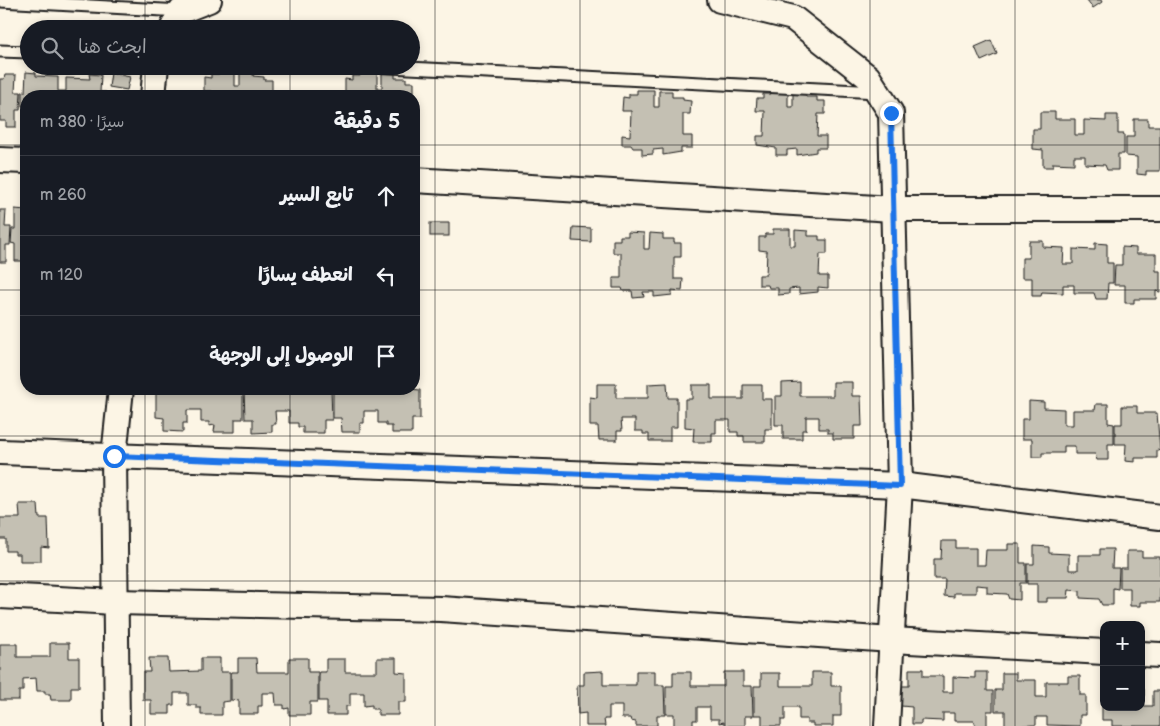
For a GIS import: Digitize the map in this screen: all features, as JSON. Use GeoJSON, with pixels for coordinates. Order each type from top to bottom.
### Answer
{"type":"FeatureCollection","features":[{"type":"Feature","properties":{"kind":"street"},"geometry":{"type":"LineString","coordinates":[[176,20],[209,0]]}},
{"type":"Feature","properties":{"kind":"street"},"geometry":{"type":"LineString","coordinates":[[720,0],[793,18],[868,77],[891,113],[900,486],[887,726]]}},
{"type":"Feature","properties":{"kind":"street"},"geometry":{"type":"LineString","coordinates":[[154,90],[155,75]]}},
{"type":"Feature","properties":{"kind":"street"},"geometry":{"type":"LineString","coordinates":[[0,160],[20,160]]}},
{"type":"Feature","properties":{"kind":"street"},"geometry":{"type":"LineString","coordinates":[[420,180],[894,209],[1160,209]]}},
{"type":"Feature","properties":{"kind":"street"},"geometry":{"type":"LineString","coordinates":[[117,726],[114,456],[120,395]]}},
{"type":"Feature","properties":{"kind":"street"},"geometry":{"type":"LineString","coordinates":[[0,452],[900,486],[1160,517]]}},
{"type":"Feature","properties":{"kind":"street"},"geometry":{"type":"LineString","coordinates":[[0,596],[116,602],[441,609],[892,640],[1100,652]]}},
{"type":"Feature","properties":{"kind":"street"},"geometry":{"type":"LineString","coordinates":[[1145,654],[1160,655]]}},
{"type":"Feature","properties":{"kind":"lane"},"geometry":{"type":"LineString","coordinates":[[0,1],[176,20]]}},
{"type":"Feature","properties":{"kind":"lane"},"geometry":{"type":"LineString","coordinates":[[0,51],[20,52]]}},
{"type":"Feature","properties":{"kind":"lane"},"geometry":{"type":"LineString","coordinates":[[420,69],[878,92]]}},
{"type":"Feature","properties":{"kind":"building"},"geometry":{"type":"Polygon","coordinates":[[[1087,0],[1101,0],[1102,2],[1093,8],[1087,0]]]}},
{"type":"Feature","properties":{"kind":"building"},"geometry":{"type":"Polygon","coordinates":[[[991,40],[997,54],[981,61],[975,47],[991,40]]]}},
{"type":"Feature","properties":{"kind":"building"},"geometry":{"type":"Polygon","coordinates":[[[5,75],[16,75],[15,92],[20,92],[20,110],[16,110],[16,127],[6,127],[6,121],[0,121],[0,79],[4,79],[5,75]]]}},
{"type":"Feature","properties":{"kind":"building"},"geometry":{"type":"Polygon","coordinates":[[[26,75],[58,77],[58,90],[25,90],[26,75]]]}},
{"type":"Feature","properties":{"kind":"building"},"geometry":{"type":"Polygon","coordinates":[[[89,75],[101,75],[100,90],[66,90],[66,78],[90,79],[89,75]]]}},
{"type":"Feature","properties":{"kind":"building"},"geometry":{"type":"Polygon","coordinates":[[[111,75],[130,77],[127,90],[109,87],[111,75]]]}},
{"type":"Feature","properties":{"kind":"building"},"geometry":{"type":"Polygon","coordinates":[[[211,75],[235,75],[235,86],[240,86],[240,75],[264,77],[264,80],[272,80],[272,90],[204,90],[204,77],[211,78],[211,75]]]}},
{"type":"Feature","properties":{"kind":"building"},"geometry":{"type":"Polygon","coordinates":[[[377,75],[377,88],[382,88],[382,75],[395,75],[395,78],[406,78],[406,82],[414,82],[414,90],[345,90],[345,79],[352,80],[352,76],[377,75]]]}},
{"type":"Feature","properties":{"kind":"building"},"geometry":{"type":"Polygon","coordinates":[[[637,90],[654,90],[654,107],[659,107],[659,91],[672,91],[672,97],[683,97],[683,100],[691,101],[690,114],[683,114],[683,136],[692,136],[692,148],[681,148],[681,152],[663,155],[663,149],[653,150],[653,154],[642,155],[642,148],[622,145],[622,135],[630,136],[631,111],[622,111],[623,97],[629,98],[629,94],[637,94],[637,90]]]}},
{"type":"Feature","properties":{"kind":"building"},"geometry":{"type":"Polygon","coordinates":[[[771,90],[788,90],[788,107],[793,107],[793,91],[806,91],[806,97],[817,97],[817,101],[825,101],[825,114],[818,114],[817,136],[826,136],[826,148],[816,148],[816,152],[797,155],[797,149],[787,150],[787,155],[776,155],[776,148],[757,145],[757,136],[764,136],[765,111],[756,111],[757,98],[763,98],[763,94],[771,94],[771,90]]]}},
{"type":"Feature","properties":{"kind":"building"},"geometry":{"type":"Polygon","coordinates":[[[1040,112],[1055,112],[1055,119],[1075,119],[1075,135],[1084,135],[1084,120],[1106,121],[1106,115],[1118,115],[1118,134],[1124,134],[1124,154],[1118,154],[1118,170],[1107,170],[1105,165],[1085,164],[1085,156],[1074,156],[1074,164],[1053,163],[1053,167],[1043,167],[1043,150],[1033,149],[1033,129],[1040,129],[1040,112]]]}},
{"type":"Feature","properties":{"kind":"building"},"geometry":{"type":"Polygon","coordinates":[[[1134,119],[1148,119],[1148,126],[1160,126],[1160,171],[1146,171],[1146,175],[1137,174],[1137,157],[1126,156],[1126,137],[1134,137],[1134,119]]]}},
{"type":"Feature","properties":{"kind":"building"},"geometry":{"type":"Polygon","coordinates":[[[15,209],[20,209],[20,261],[15,261],[15,244],[11,243],[12,229],[15,229],[15,209]]]}},
{"type":"Feature","properties":{"kind":"building"},"geometry":{"type":"Polygon","coordinates":[[[0,210],[6,210],[5,227],[11,227],[10,245],[6,245],[6,262],[0,262],[0,210]]]}},
{"type":"Feature","properties":{"kind":"building"},"geometry":{"type":"Polygon","coordinates":[[[430,223],[449,223],[449,236],[430,236],[430,223]]]}},
{"type":"Feature","properties":{"kind":"building"},"geometry":{"type":"Polygon","coordinates":[[[573,227],[591,228],[591,242],[572,241],[573,227]]]}},
{"type":"Feature","properties":{"kind":"building"},"geometry":{"type":"Polygon","coordinates":[[[773,229],[790,229],[790,246],[795,246],[795,230],[808,231],[808,236],[819,236],[819,240],[827,240],[827,254],[820,254],[819,276],[828,276],[828,288],[818,287],[818,292],[799,294],[799,288],[789,289],[789,294],[778,295],[778,288],[759,285],[759,275],[766,275],[767,251],[759,250],[759,237],[765,237],[765,234],[773,234],[773,229]]]}},
{"type":"Feature","properties":{"kind":"building"},"geometry":{"type":"Polygon","coordinates":[[[628,232],[644,233],[644,249],[649,249],[650,233],[663,234],[663,239],[674,239],[674,243],[681,243],[681,257],[674,257],[674,279],[683,279],[682,291],[672,290],[672,295],[654,297],[654,292],[643,292],[644,297],[633,298],[632,291],[613,288],[613,278],[621,278],[621,253],[613,253],[613,240],[620,240],[620,236],[628,236],[628,232]]]}},
{"type":"Feature","properties":{"kind":"building"},"geometry":{"type":"Polygon","coordinates":[[[1029,241],[1043,241],[1043,247],[1064,248],[1063,264],[1073,264],[1073,249],[1095,250],[1095,243],[1107,244],[1107,263],[1113,263],[1113,283],[1108,283],[1107,299],[1096,299],[1094,293],[1074,293],[1074,285],[1063,285],[1063,293],[1042,292],[1041,296],[1032,296],[1032,278],[1022,278],[1022,258],[1029,258],[1029,241]]]}},
{"type":"Feature","properties":{"kind":"building"},"geometry":{"type":"Polygon","coordinates":[[[1122,247],[1136,248],[1136,254],[1156,254],[1156,271],[1160,271],[1160,292],[1156,291],[1156,299],[1134,299],[1134,303],[1125,303],[1125,285],[1114,285],[1115,265],[1122,265],[1122,247]]]}},
{"type":"Feature","properties":{"kind":"building"},"geometry":{"type":"Polygon","coordinates":[[[800,382],[800,396],[833,396],[833,382],[852,382],[852,396],[861,396],[862,426],[854,426],[854,439],[833,439],[833,433],[828,433],[828,429],[819,429],[819,417],[806,417],[806,430],[802,430],[802,439],[783,439],[783,425],[775,425],[775,396],[782,396],[782,383],[800,382]]]}},
{"type":"Feature","properties":{"kind":"building"},"geometry":{"type":"Polygon","coordinates":[[[667,383],[668,398],[677,398],[677,427],[670,427],[670,441],[649,441],[649,434],[643,434],[643,431],[635,431],[635,419],[621,419],[622,431],[617,431],[617,440],[599,440],[598,426],[590,426],[590,397],[597,398],[597,384],[616,384],[616,398],[648,398],[648,384],[667,383]]]}},
{"type":"Feature","properties":{"kind":"building"},"geometry":{"type":"Polygon","coordinates":[[[692,385],[711,385],[711,399],[743,399],[743,385],[762,385],[762,399],[772,399],[772,429],[765,429],[765,442],[744,442],[744,436],[738,436],[738,432],[730,432],[730,420],[716,420],[716,433],[712,433],[712,442],[693,442],[694,428],[685,427],[685,399],[692,399],[692,385]]]}},
{"type":"Feature","properties":{"kind":"building"},"geometry":{"type":"Polygon","coordinates":[[[156,395],[243,395],[243,419],[235,419],[235,432],[214,432],[215,425],[209,426],[209,422],[201,422],[201,410],[187,410],[187,423],[183,423],[183,432],[164,431],[164,418],[156,417],[156,395]]]}},
{"type":"Feature","properties":{"kind":"building"},"geometry":{"type":"Polygon","coordinates":[[[244,395],[331,395],[332,420],[324,420],[324,433],[303,433],[303,427],[298,427],[298,423],[289,423],[289,411],[275,411],[276,424],[272,424],[272,432],[253,433],[253,419],[245,419],[244,395]]]}},
{"type":"Feature","properties":{"kind":"building"},"geometry":{"type":"Polygon","coordinates":[[[333,395],[420,395],[420,419],[412,419],[412,433],[392,433],[392,426],[386,426],[386,423],[378,423],[378,411],[364,411],[364,423],[360,423],[360,432],[342,432],[341,418],[333,418],[333,395]]]}},
{"type":"Feature","properties":{"kind":"building"},"geometry":{"type":"Polygon","coordinates":[[[1029,401],[1044,402],[1044,408],[1064,409],[1064,425],[1073,425],[1073,410],[1095,410],[1096,404],[1108,404],[1108,423],[1114,424],[1114,444],[1108,444],[1108,460],[1097,460],[1095,454],[1075,454],[1075,446],[1064,446],[1064,453],[1042,453],[1042,457],[1032,457],[1032,439],[1022,439],[1022,419],[1029,419],[1029,401]]]}},
{"type":"Feature","properties":{"kind":"building"},"geometry":{"type":"Polygon","coordinates":[[[1122,406],[1137,406],[1137,413],[1157,413],[1160,451],[1157,450],[1157,458],[1135,458],[1135,462],[1125,461],[1126,444],[1115,444],[1115,424],[1122,424],[1122,406]]]}},
{"type":"Feature","properties":{"kind":"building"},"geometry":{"type":"Polygon","coordinates":[[[19,504],[38,504],[39,518],[48,518],[49,548],[41,547],[41,561],[20,561],[20,554],[15,554],[15,551],[6,551],[6,539],[0,539],[0,518],[20,518],[19,504]]]}},
{"type":"Feature","properties":{"kind":"building"},"geometry":{"type":"Polygon","coordinates":[[[942,541],[956,541],[956,548],[976,548],[976,565],[985,565],[986,550],[1008,550],[1008,544],[1020,544],[1020,563],[1026,563],[1026,583],[1020,583],[1020,600],[1009,599],[1007,594],[987,593],[987,586],[976,585],[976,593],[954,593],[954,597],[944,596],[945,579],[934,579],[934,559],[941,559],[942,541]]]}},
{"type":"Feature","properties":{"kind":"building"},"geometry":{"type":"Polygon","coordinates":[[[1034,546],[1049,547],[1049,553],[1069,554],[1069,570],[1078,570],[1078,555],[1100,555],[1100,549],[1113,549],[1112,568],[1119,568],[1118,589],[1113,588],[1113,605],[1102,605],[1099,599],[1080,598],[1080,591],[1069,590],[1068,598],[1047,598],[1047,602],[1037,602],[1037,584],[1027,584],[1027,564],[1034,564],[1034,546]]]}},
{"type":"Feature","properties":{"kind":"building"},"geometry":{"type":"Polygon","coordinates":[[[1127,551],[1142,551],[1142,557],[1160,557],[1160,602],[1140,602],[1140,606],[1130,606],[1130,588],[1120,588],[1120,568],[1127,568],[1127,551]]]}},
{"type":"Feature","properties":{"kind":"building"},"geometry":{"type":"Polygon","coordinates":[[[50,643],[69,643],[69,658],[79,658],[79,687],[71,687],[71,700],[51,700],[50,694],[45,694],[45,691],[37,691],[36,678],[23,679],[23,691],[19,691],[19,700],[0,700],[0,644],[17,644],[17,657],[50,657],[50,643]]]}},
{"type":"Feature","properties":{"kind":"building"},"geometry":{"type":"Polygon","coordinates":[[[149,658],[168,658],[169,672],[201,671],[201,658],[220,658],[220,672],[230,672],[230,701],[222,702],[222,715],[201,715],[201,708],[196,708],[196,705],[188,705],[188,693],[174,693],[174,705],[170,705],[170,714],[151,714],[151,700],[143,700],[143,672],[150,672],[149,658]]]}},
{"type":"Feature","properties":{"kind":"building"},"geometry":{"type":"Polygon","coordinates":[[[238,658],[256,658],[257,672],[289,672],[289,658],[308,658],[308,672],[318,672],[318,702],[310,702],[310,715],[289,715],[289,708],[284,709],[284,705],[276,705],[275,693],[262,693],[262,706],[258,706],[258,714],[239,714],[239,701],[231,700],[231,672],[238,672],[238,658]]]}},
{"type":"Feature","properties":{"kind":"building"},"geometry":{"type":"Polygon","coordinates":[[[377,658],[396,658],[396,672],[406,673],[406,702],[398,702],[398,715],[378,715],[378,709],[372,709],[372,705],[364,706],[364,693],[350,693],[350,706],[346,706],[346,715],[327,715],[327,701],[319,701],[319,672],[326,672],[326,659],[345,659],[345,672],[377,672],[377,658]]]}},
{"type":"Feature","properties":{"kind":"building"},"geometry":{"type":"Polygon","coordinates":[[[909,669],[923,669],[923,676],[943,676],[943,692],[953,692],[953,677],[975,678],[975,672],[987,672],[987,691],[993,691],[993,711],[987,711],[987,726],[976,726],[974,721],[954,721],[954,713],[943,713],[943,721],[921,720],[921,724],[912,724],[912,707],[901,706],[902,686],[909,686],[909,669]]]}},
{"type":"Feature","properties":{"kind":"building"},"geometry":{"type":"Polygon","coordinates":[[[603,671],[603,685],[636,685],[636,671],[655,671],[655,685],[664,685],[665,715],[657,715],[657,726],[636,726],[636,722],[631,721],[630,718],[622,718],[622,706],[609,706],[609,719],[604,719],[605,726],[586,726],[586,713],[578,714],[577,685],[584,685],[584,672],[603,671]]]}},
{"type":"Feature","properties":{"kind":"building"},"geometry":{"type":"Polygon","coordinates":[[[673,672],[691,672],[691,686],[724,686],[724,672],[743,672],[743,686],[752,686],[753,716],[745,716],[745,726],[724,726],[724,722],[719,723],[719,719],[710,719],[710,707],[697,707],[697,720],[693,720],[693,726],[674,726],[674,714],[666,714],[666,686],[673,686],[673,672]]]}},
{"type":"Feature","properties":{"kind":"building"},"geometry":{"type":"Polygon","coordinates":[[[812,672],[831,672],[831,686],[841,686],[841,716],[833,716],[833,726],[813,726],[813,723],[807,723],[807,719],[799,719],[799,707],[785,707],[785,720],[781,720],[781,726],[762,726],[762,715],[754,715],[754,686],[761,686],[761,673],[780,673],[780,686],[812,686],[812,672]]]}},
{"type":"Feature","properties":{"kind":"building"},"geometry":{"type":"Polygon","coordinates":[[[1002,673],[1016,673],[1016,680],[1036,680],[1036,697],[1046,697],[1046,682],[1068,682],[1068,676],[1080,676],[1080,695],[1086,695],[1086,715],[1080,715],[1080,726],[1047,725],[1047,717],[1036,717],[1036,725],[1005,726],[1005,711],[995,711],[995,690],[1002,690],[1002,673]]]}},
{"type":"Feature","properties":{"kind":"building"},"geometry":{"type":"Polygon","coordinates":[[[1153,691],[1160,691],[1160,726],[1112,726],[1112,720],[1102,720],[1102,711],[1145,711],[1145,706],[1153,706],[1153,691]]]}},
{"type":"Feature","properties":{"kind":"route"},"geometry":{"type":"LineString","coordinates":[[114,456],[900,486],[891,113]]}}]}
